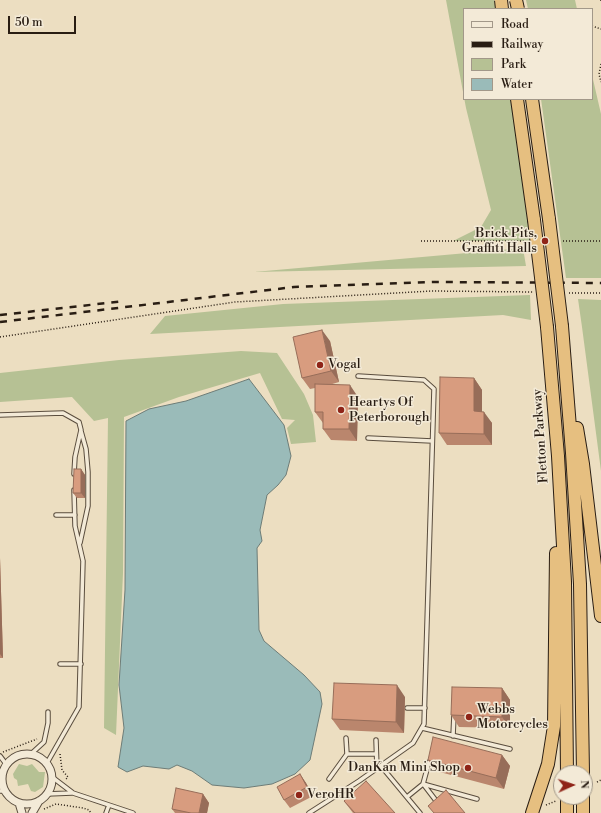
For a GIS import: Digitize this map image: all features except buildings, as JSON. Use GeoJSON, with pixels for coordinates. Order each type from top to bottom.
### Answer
{"type":"FeatureCollection","features":[{"type":"Feature","properties":{"kind":"highway","name":"Fletton Parkway"},"geometry":{"type":"LineString","coordinates":[[517,100],[547,327],[558,456],[565,582],[567,765]]}},
{"type":"Feature","properties":{"kind":"highway"},"geometry":{"type":"LineString","coordinates":[[532,100],[549,219],[565,356],[580,584],[583,765]]}},
{"type":"Feature","properties":{"kind":"highway"},"geometry":{"type":"LineString","coordinates":[[565,356],[584,464],[601,616]]}},
{"type":"Feature","properties":{"kind":"highway"},"geometry":{"type":"LineString","coordinates":[[532,813],[548,764],[554,726],[558,456]]}},
{"type":"Feature","properties":{"kind":"street"},"geometry":{"type":"LineString","coordinates":[[32,813],[39,801],[50,789],[52,777],[47,763],[37,756],[31,754],[17,755],[6,764],[1,781],[2,791],[19,803],[26,804],[39,801]]}},
{"type":"Feature","properties":{"kind":"street"},"geometry":{"type":"LineString","coordinates":[[19,803],[22,813]]}},
{"type":"Feature","properties":{"kind":"lane"},"geometry":{"type":"LineString","coordinates":[[309,813],[381,766],[413,743],[424,724],[434,389],[424,380],[358,376]]}},
{"type":"Feature","properties":{"kind":"lane"},"geometry":{"type":"LineString","coordinates":[[0,415],[63,413],[79,422],[86,449],[88,472],[88,506],[80,544]]}},
{"type":"Feature","properties":{"kind":"lane"},"geometry":{"type":"LineString","coordinates":[[74,480],[75,457],[81,430]]}},
{"type":"Feature","properties":{"kind":"lane"},"geometry":{"type":"LineString","coordinates":[[368,438],[432,441]]}},
{"type":"Feature","properties":{"kind":"lane"},"geometry":{"type":"LineString","coordinates":[[47,763],[79,706],[83,561],[75,526],[74,487]]}},
{"type":"Feature","properties":{"kind":"lane"},"geometry":{"type":"LineString","coordinates":[[56,516],[75,515]]}},
{"type":"Feature","properties":{"kind":"lane"},"geometry":{"type":"LineString","coordinates":[[60,664],[81,664]]}},
{"type":"Feature","properties":{"kind":"lane"},"geometry":{"type":"LineString","coordinates":[[407,708],[425,708]]}},
{"type":"Feature","properties":{"kind":"lane"},"geometry":{"type":"LineString","coordinates":[[31,754],[44,742],[48,728],[48,712]]}},
{"type":"Feature","properties":{"kind":"lane"},"geometry":{"type":"LineString","coordinates":[[453,736],[454,712]]}},
{"type":"Feature","properties":{"kind":"lane"},"geometry":{"type":"LineString","coordinates":[[422,728],[510,749]]}},
{"type":"Feature","properties":{"kind":"lane"},"geometry":{"type":"LineString","coordinates":[[329,779],[346,754],[346,738]]}},
{"type":"Feature","properties":{"kind":"lane"},"geometry":{"type":"LineString","coordinates":[[376,740],[376,769]]}},
{"type":"Feature","properties":{"kind":"lane"},"geometry":{"type":"LineString","coordinates":[[346,754],[376,754]]}},
{"type":"Feature","properties":{"kind":"lane"},"geometry":{"type":"LineString","coordinates":[[0,756],[6,764]]}},
{"type":"Feature","properties":{"kind":"lane"},"geometry":{"type":"LineString","coordinates":[[407,797],[423,784],[429,762]]}},
{"type":"Feature","properties":{"kind":"lane"},"geometry":{"type":"LineString","coordinates":[[381,766],[420,813]]}},
{"type":"Feature","properties":{"kind":"lane"},"geometry":{"type":"LineString","coordinates":[[52,777],[73,793],[133,813]]}},
{"type":"Feature","properties":{"kind":"lane"},"geometry":{"type":"LineString","coordinates":[[423,784],[477,798]]}},
{"type":"Feature","properties":{"kind":"lane"},"geometry":{"type":"LineString","coordinates":[[423,784],[438,803]]}},
{"type":"Feature","properties":{"kind":"lane"},"geometry":{"type":"LineString","coordinates":[[47,794],[73,793]]}},
{"type":"Feature","properties":{"kind":"lane"},"geometry":{"type":"LineString","coordinates":[[106,813],[109,805]]}},
{"type":"Feature","properties":{"kind":"path"},"geometry":{"type":"LineString","coordinates":[[601,64],[599,74],[601,82]]}},
{"type":"Feature","properties":{"kind":"path"},"geometry":{"type":"LineString","coordinates":[[421,241],[531,241]]}},
{"type":"Feature","properties":{"kind":"path"},"geometry":{"type":"LineString","coordinates":[[560,241],[601,241]]}},
{"type":"Feature","properties":{"kind":"path"},"geometry":{"type":"LineString","coordinates":[[0,337],[235,302],[432,291],[535,292]]}},
{"type":"Feature","properties":{"kind":"path"},"geometry":{"type":"LineString","coordinates":[[567,293],[601,293]]}},
{"type":"Feature","properties":{"kind":"path"},"geometry":{"type":"LineString","coordinates":[[3,752],[37,740]]}},
{"type":"Feature","properties":{"kind":"path"},"geometry":{"type":"LineString","coordinates":[[58,753],[61,755],[62,770],[68,777],[65,780]]}},
{"type":"Feature","properties":{"kind":"path"},"geometry":{"type":"LineString","coordinates":[[597,782],[601,780]]}},
{"type":"Feature","properties":{"kind":"path"},"geometry":{"type":"LineString","coordinates":[[544,806],[553,802]]}},
{"type":"Feature","properties":{"kind":"path"},"geometry":{"type":"LineString","coordinates":[[40,812],[47,806],[56,804],[83,808],[90,810],[91,813]]}},
{"type":"Feature","properties":{"kind":"green space"},"geometry":{"type":"Polygon","coordinates":[[[446,0],[494,0],[496,8],[463,8],[463,92],[446,0]]]}},
{"type":"Feature","properties":{"kind":"green space"},"geometry":{"type":"Polygon","coordinates":[[[526,0],[575,0],[577,8],[528,8],[526,0]]]}},
{"type":"Feature","properties":{"kind":"green space"},"geometry":{"type":"Polygon","coordinates":[[[593,79],[601,114],[601,278],[566,278],[541,100],[593,100],[593,79]]]}},
{"type":"Feature","properties":{"kind":"green space"},"geometry":{"type":"Polygon","coordinates":[[[464,100],[511,100],[531,241],[453,241],[481,227],[491,210],[464,100]]]}},
{"type":"Feature","properties":{"kind":"green space"},"geometry":{"type":"Polygon","coordinates":[[[523,248],[526,266],[254,272],[523,248]]]}},
{"type":"Feature","properties":{"kind":"green space"},"geometry":{"type":"Polygon","coordinates":[[[530,295],[531,320],[503,315],[150,334],[165,316],[283,304],[530,295]]]}},
{"type":"Feature","properties":{"kind":"green space"},"geometry":{"type":"Polygon","coordinates":[[[578,299],[601,300],[601,471],[582,327],[578,299]]]}},
{"type":"Feature","properties":{"kind":"green space"},"geometry":{"type":"Polygon","coordinates":[[[241,351],[277,353],[304,394],[313,415],[316,442],[291,444],[287,428],[295,420],[282,419],[260,373],[179,397],[124,417],[123,573],[116,735],[104,728],[108,418],[94,421],[72,397],[0,402],[0,373],[119,360],[241,351]]]}},
{"type":"Feature","properties":{"kind":"green space"},"geometry":{"type":"Polygon","coordinates":[[[19,764],[27,766],[32,764],[39,772],[45,772],[43,787],[35,792],[31,791],[28,784],[18,786],[17,780],[14,778],[13,774],[19,764]]]}},
{"type":"Feature","properties":{"kind":"water"},"geometry":{"type":"Polygon","coordinates":[[[249,379],[284,425],[291,456],[286,475],[267,495],[260,530],[262,541],[257,548],[259,630],[264,641],[304,675],[320,692],[322,704],[310,760],[295,774],[272,784],[244,788],[212,785],[192,771],[177,765],[169,769],[143,766],[127,772],[118,767],[124,728],[119,685],[125,590],[126,421],[149,409],[186,401],[249,379]]]}},
{"type":"Feature","properties":{"kind":"railway"},"geometry":{"type":"LineString","coordinates":[[0,322],[294,287],[434,282],[601,283]]}},
{"type":"Feature","properties":{"kind":"railway"},"geometry":{"type":"LineString","coordinates":[[0,315],[125,301]]}},
{"type":"Feature","properties":{"kind":"place","name":"Brick Pits, Graffiti Halls"},"geometry":{"type":"Point","coordinates":[545,241]}},
{"type":"Feature","properties":{"kind":"place","name":"Vogal"},"geometry":{"type":"Point","coordinates":[320,365]}},
{"type":"Feature","properties":{"kind":"place","name":"Heartys Of Peterborough"},"geometry":{"type":"Point","coordinates":[341,410]}},
{"type":"Feature","properties":{"kind":"place","name":"Webbs Motorcycles"},"geometry":{"type":"Point","coordinates":[469,717]}},
{"type":"Feature","properties":{"kind":"place","name":"DanKan Mini Shop"},"geometry":{"type":"Point","coordinates":[468,768]}},
{"type":"Feature","properties":{"kind":"place","name":"VeroHR"},"geometry":{"type":"Point","coordinates":[299,795]}}]}
